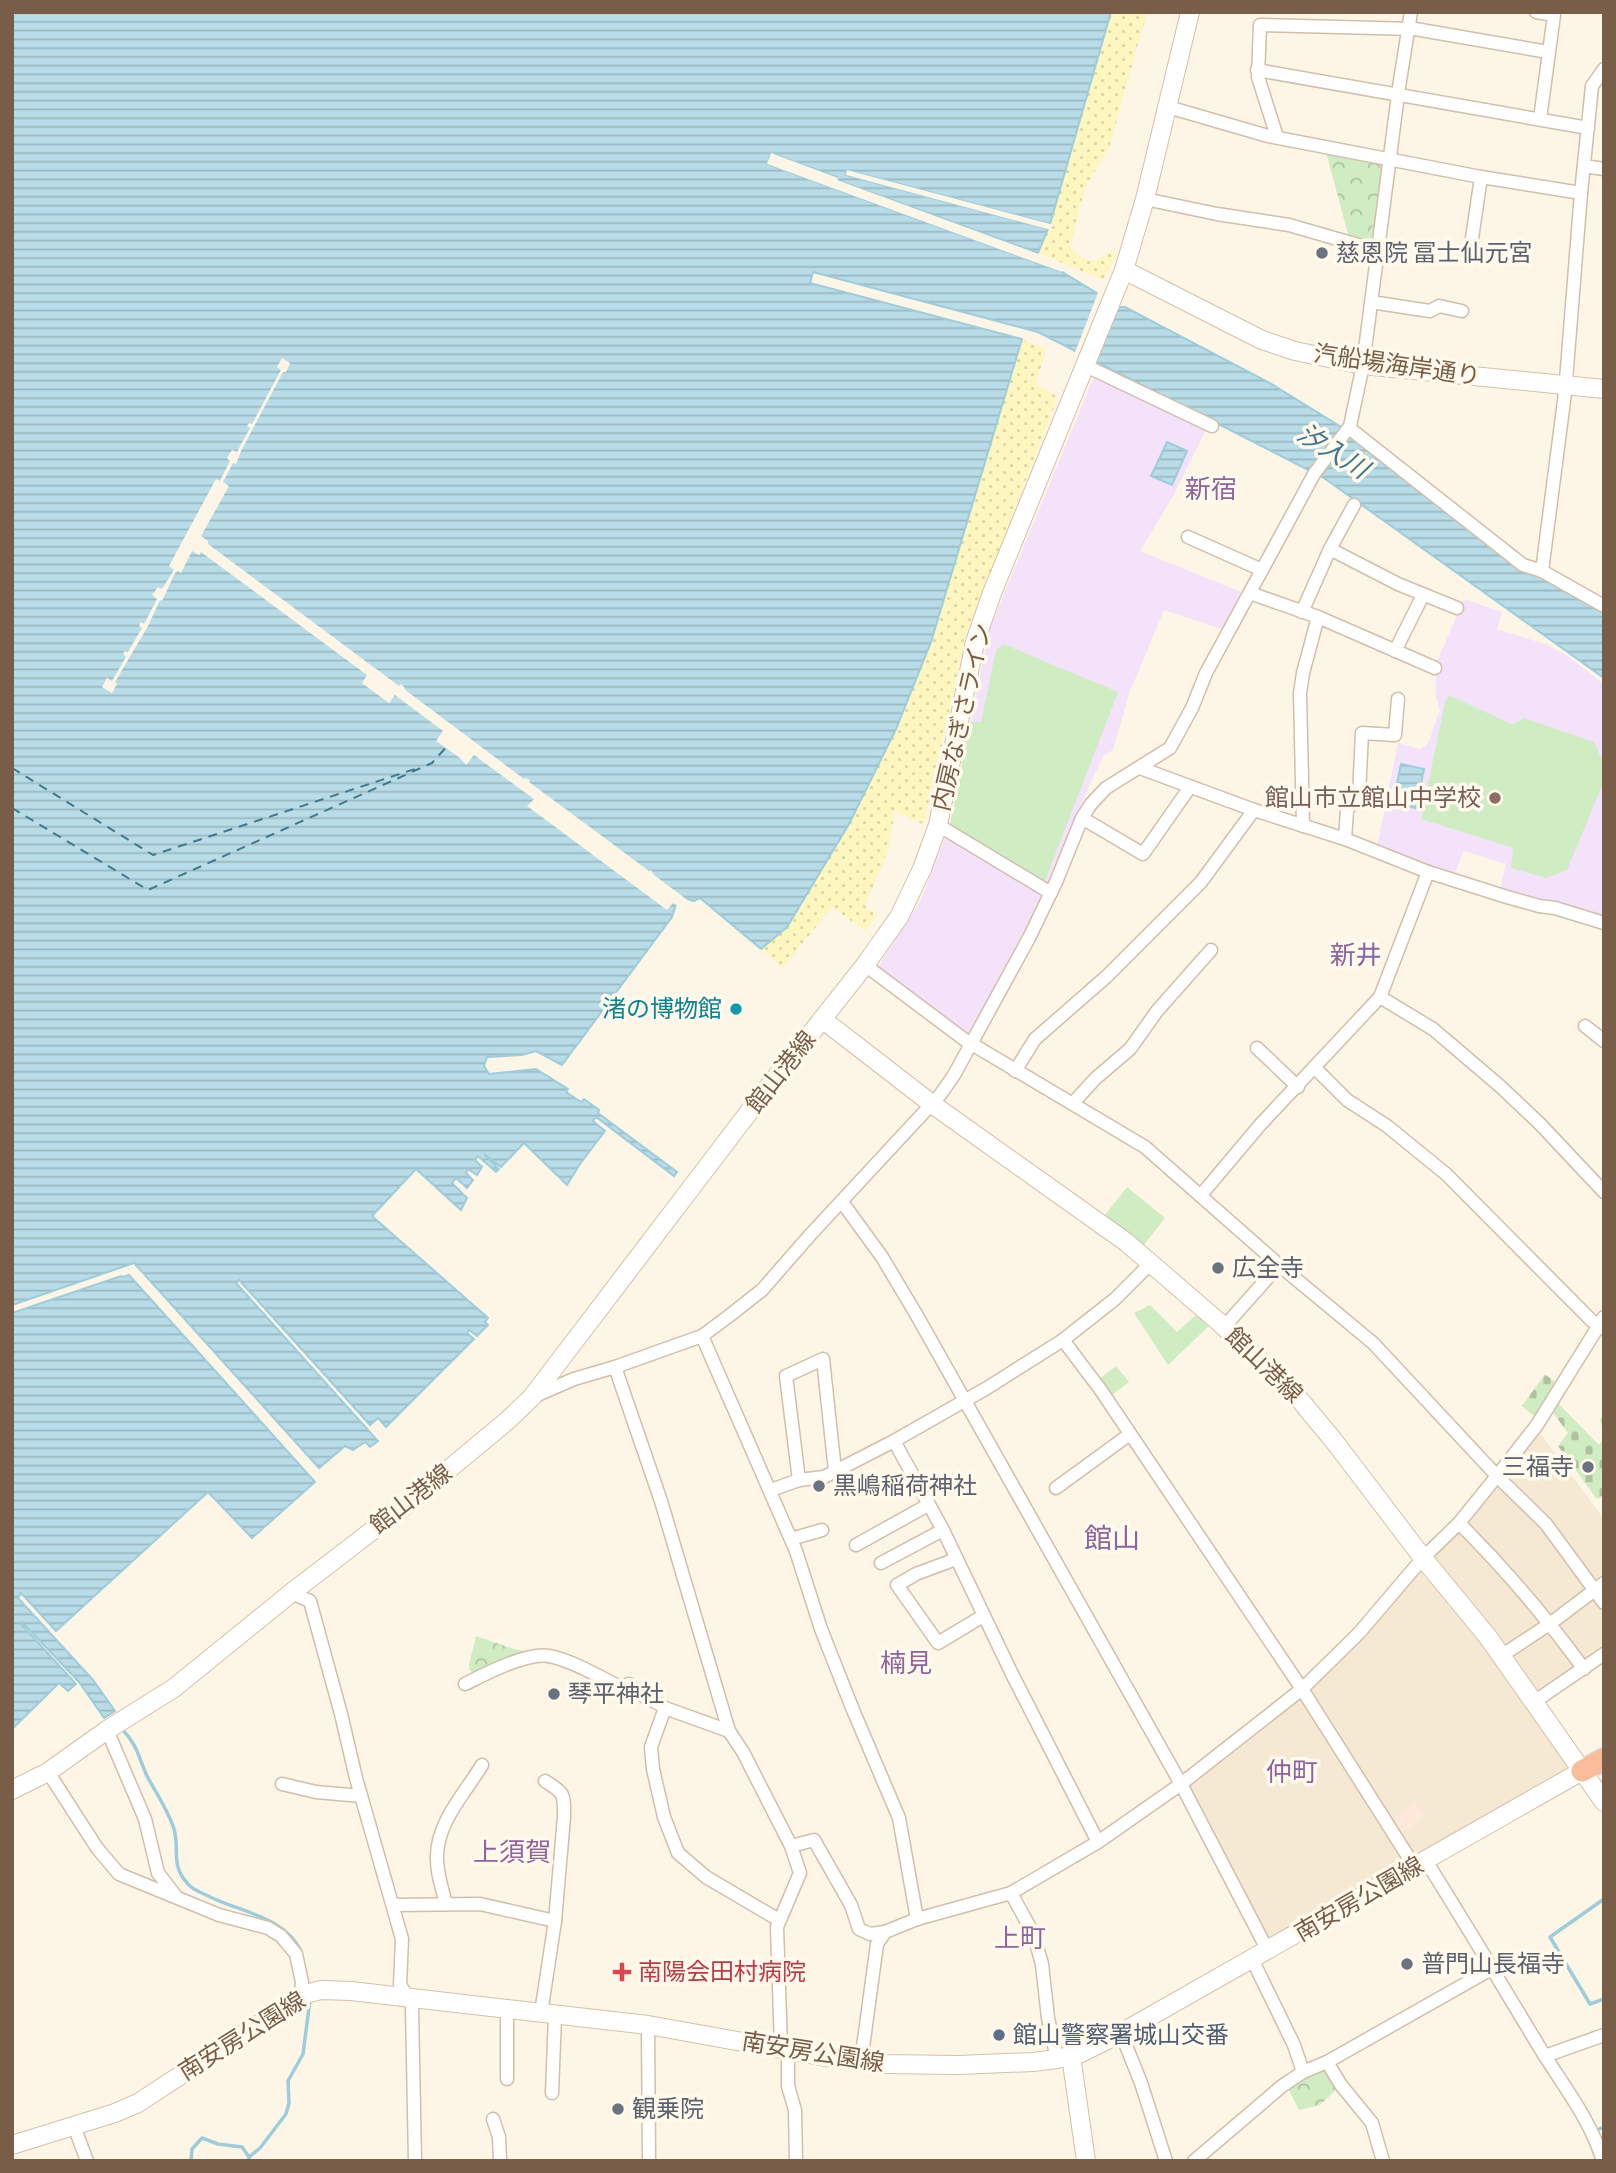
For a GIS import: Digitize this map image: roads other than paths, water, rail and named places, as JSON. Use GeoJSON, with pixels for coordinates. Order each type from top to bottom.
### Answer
{"type":"FeatureCollection","features":[{"type":"Feature","properties":{"kind":"highway"},"geometry":{"type":"LineString","coordinates":[[1582,1771],[1604,1759]]}},
{"type":"Feature","properties":{"kind":"main road","name":"内房なぎさライン"},"geometry":{"type":"LineString","coordinates":[[822,1019],[899,917],[922,869],[938,825],[975,642],[992,593],[1124,270],[1145,199],[1190,12]]}},
{"type":"Feature","properties":{"kind":"main road","name":"汽船場海岸通り"},"geometry":{"type":"LineString","coordinates":[[1124,270],[1262,340],[1295,351],[1363,365],[1604,389]]}},
{"type":"Feature","properties":{"kind":"main road","name":"館山港線"},"geometry":{"type":"LineString","coordinates":[[12,1790],[48,1772],[114,1725],[174,1688],[508,1421],[532,1397],[822,1019],[932,1104],[1126,1242],[1224,1327],[1309,1408],[1423,1558],[1502,1656],[1604,1802]]}},
{"type":"Feature","properties":{"kind":"main road","name":"南安房公園線"},"geometry":{"type":"LineString","coordinates":[[12,2146],[138,2103],[306,1994],[351,1991],[648,2025],[861,2062],[958,2065],[1023,2063],[1064,2057],[1121,2033],[1582,1771]]}},
{"type":"Feature","properties":{"kind":"main road"},"geometry":{"type":"LineString","coordinates":[[1064,2057],[1086,2161]]}},
{"type":"Feature","properties":{"kind":"street"},"geometry":{"type":"LineString","coordinates":[[1342,26],[1343,12]]}},
{"type":"Feature","properties":{"kind":"street"},"geometry":{"type":"LineString","coordinates":[[532,1397],[574,1379],[702,1336],[762,1290],[932,1104],[954,1075],[1051,893],[1082,818],[1096,797],[1170,748],[1192,708],[1206,673],[1314,474],[1348,430],[1363,365],[1411,12]]}},
{"type":"Feature","properties":{"kind":"street"},"geometry":{"type":"LineString","coordinates":[[1536,12],[1554,15],[1540,119]]}},
{"type":"Feature","properties":{"kind":"street"},"geometry":{"type":"LineString","coordinates":[[1277,137],[1257,71],[1261,18],[1342,26],[1408,28],[1548,52]]}},
{"type":"Feature","properties":{"kind":"street"},"geometry":{"type":"LineString","coordinates":[[1542,571],[1564,384],[1592,86],[1604,69]]}},
{"type":"Feature","properties":{"kind":"street"},"geometry":{"type":"LineString","coordinates":[[1257,71],[1588,128]]}},
{"type":"Feature","properties":{"kind":"street"},"geometry":{"type":"LineString","coordinates":[[1168,107],[1268,136],[1391,161],[1581,193]]}},
{"type":"Feature","properties":{"kind":"street"},"geometry":{"type":"LineString","coordinates":[[1584,166],[1604,169]]}},
{"type":"Feature","properties":{"kind":"street"},"geometry":{"type":"LineString","coordinates":[[1470,252],[1481,177]]}},
{"type":"Feature","properties":{"kind":"street"},"geometry":{"type":"LineString","coordinates":[[1145,199],[1289,225],[1379,251]]}},
{"type":"Feature","properties":{"kind":"street"},"geometry":{"type":"LineString","coordinates":[[1371,302],[1430,311],[1439,306],[1462,311]]}},
{"type":"Feature","properties":{"kind":"street"},"geometry":{"type":"LineString","coordinates":[[1087,363],[1212,426]]}},
{"type":"Feature","properties":{"kind":"street"},"geometry":{"type":"LineString","coordinates":[[1348,430],[1523,565],[1542,571],[1604,606]]}},
{"type":"Feature","properties":{"kind":"street"},"geometry":{"type":"LineString","coordinates":[[1302,612],[1330,549],[1354,505]]}},
{"type":"Feature","properties":{"kind":"street"},"geometry":{"type":"LineString","coordinates":[[1188,537],[1262,570]]}},
{"type":"Feature","properties":{"kind":"street"},"geometry":{"type":"LineString","coordinates":[[1330,549],[1373,572],[1457,608]]}},
{"type":"Feature","properties":{"kind":"street"},"geometry":{"type":"LineString","coordinates":[[1250,593],[1318,617],[1435,667]]}},
{"type":"Feature","properties":{"kind":"street"},"geometry":{"type":"LineString","coordinates":[[1395,651],[1423,595]]}},
{"type":"Feature","properties":{"kind":"street"},"geometry":{"type":"LineString","coordinates":[[1303,826],[1300,693],[1318,617]]}},
{"type":"Feature","properties":{"kind":"street"},"geometry":{"type":"LineString","coordinates":[[1345,839],[1347,810],[1359,795],[1362,733],[1395,735],[1398,699]]}},
{"type":"Feature","properties":{"kind":"street"},"geometry":{"type":"LineString","coordinates":[[1140,768],[1254,810],[1345,839],[1428,872],[1604,923]]}},
{"type":"Feature","properties":{"kind":"street"},"geometry":{"type":"LineString","coordinates":[[1082,818],[1143,854],[1190,787]]}},
{"type":"Feature","properties":{"kind":"street"},"geometry":{"type":"LineString","coordinates":[[1015,1071],[1035,1039],[1106,977],[1201,882],[1254,810]]}},
{"type":"Feature","properties":{"kind":"street"},"geometry":{"type":"LineString","coordinates":[[938,825],[1051,893]]}},
{"type":"Feature","properties":{"kind":"street"},"geometry":{"type":"LineString","coordinates":[[1201,1195],[1261,1125],[1380,997],[1428,872]]}},
{"type":"Feature","properties":{"kind":"street"},"geometry":{"type":"LineString","coordinates":[[1073,1103],[1096,1078],[1130,1049],[1157,1011],[1211,950]]}},
{"type":"Feature","properties":{"kind":"street"},"geometry":{"type":"LineString","coordinates":[[865,965],[965,1040],[1145,1147],[1279,1265],[1373,1343],[1497,1476],[1546,1524],[1599,1586],[1604,1603]]}},
{"type":"Feature","properties":{"kind":"street"},"geometry":{"type":"LineString","coordinates":[[1380,997],[1433,1029],[1501,1087],[1604,1192]]}},
{"type":"Feature","properties":{"kind":"street"},"geometry":{"type":"LineString","coordinates":[[1585,1026],[1604,1041]]}},
{"type":"Feature","properties":{"kind":"street"},"geometry":{"type":"LineString","coordinates":[[1257,1048],[1298,1087]]}},
{"type":"Feature","properties":{"kind":"street"},"geometry":{"type":"LineString","coordinates":[[792,1846],[814,1840],[851,1905],[859,1929],[870,1934],[885,1932],[917,1919],[1011,1893],[1098,1842],[1181,1784],[1302,1689],[1359,1633],[1423,1558],[1459,1523],[1537,1425],[1602,1324],[1446,1174],[1387,1126],[1347,1100],[1315,1068]]}},
{"type":"Feature","properties":{"kind":"street"},"geometry":{"type":"LineString","coordinates":[[842,1202],[882,1257],[1181,1784],[1260,1955],[1303,2072]]}},
{"type":"Feature","properties":{"kind":"street"},"geometry":{"type":"LineString","coordinates":[[771,1490],[799,1480],[824,1477],[964,1401],[1063,1340],[1115,1299],[1151,1263]]}},
{"type":"Feature","properties":{"kind":"street"},"geometry":{"type":"LineString","coordinates":[[1224,1327],[1279,1265]]}},
{"type":"Feature","properties":{"kind":"street"},"geometry":{"type":"LineString","coordinates":[[702,1336],[771,1490],[791,1539],[826,1642],[899,1818],[917,1919]]}},
{"type":"Feature","properties":{"kind":"street"},"geometry":{"type":"LineString","coordinates":[[1063,1340],[1100,1389],[1493,1968],[1545,2056],[1568,2089],[1603,2161]]}},
{"type":"Feature","properties":{"kind":"street"},"geometry":{"type":"LineString","coordinates":[[799,1480],[786,1376],[823,1359],[835,1471]]}},
{"type":"Feature","properties":{"kind":"street"},"geometry":{"type":"LineString","coordinates":[[615,1367],[661,1501],[729,1731],[743,1752],[792,1846],[800,1873],[777,1927],[788,2086],[795,2110],[796,2161]]}},
{"type":"Feature","properties":{"kind":"street"},"geometry":{"type":"LineString","coordinates":[[1056,1488],[1130,1434]]}},
{"type":"Feature","properties":{"kind":"street"},"geometry":{"type":"LineString","coordinates":[[894,1441],[943,1530],[983,1616],[1098,1842]]}},
{"type":"Feature","properties":{"kind":"street"},"geometry":{"type":"LineString","coordinates":[[856,1545],[928,1505]]}},
{"type":"Feature","properties":{"kind":"street"},"geometry":{"type":"LineString","coordinates":[[1459,1523],[1551,1623],[1584,1669]]}},
{"type":"Feature","properties":{"kind":"street"},"geometry":{"type":"LineString","coordinates":[[791,1539],[822,1530]]}},
{"type":"Feature","properties":{"kind":"street"},"geometry":{"type":"LineString","coordinates":[[881,1563],[943,1530]]}},
{"type":"Feature","properties":{"kind":"street"},"geometry":{"type":"LineString","coordinates":[[956,1559],[916,1574],[897,1585],[938,1643],[983,1616]]}},
{"type":"Feature","properties":{"kind":"street"},"geometry":{"type":"LineString","coordinates":[[1502,1656],[1599,1586]]}},
{"type":"Feature","properties":{"kind":"street"},"geometry":{"type":"LineString","coordinates":[[290,1593],[310,1601],[402,1939],[400,1985],[412,2007],[415,2161]]}},
{"type":"Feature","properties":{"kind":"street"},"geometry":{"type":"LineString","coordinates":[[1534,1702],[1604,1654]]}},
{"type":"Feature","properties":{"kind":"street"},"geometry":{"type":"LineString","coordinates":[[465,1684],[509,1664],[548,1656],[563,1660],[620,1687],[629,1684],[638,1695],[665,1708],[729,1731]]}},
{"type":"Feature","properties":{"kind":"street"},"geometry":{"type":"LineString","coordinates":[[665,1708],[651,1747],[664,1817],[678,1853],[706,1877],[779,1920]]}},
{"type":"Feature","properties":{"kind":"street"},"geometry":{"type":"LineString","coordinates":[[114,1725],[145,1819],[158,1873],[176,1896]]}},
{"type":"Feature","properties":{"kind":"street"},"geometry":{"type":"LineString","coordinates":[[446,1904],[438,1872],[438,1843],[444,1825],[482,1765]]}},
{"type":"Feature","properties":{"kind":"street"},"geometry":{"type":"LineString","coordinates":[[48,1772],[97,1848],[119,1874],[219,1915],[268,1928],[281,1936],[296,1954],[306,1994]]}},
{"type":"Feature","properties":{"kind":"street"},"geometry":{"type":"LineString","coordinates":[[545,1781],[562,1792],[564,1799],[548,2014],[552,2093]]}},
{"type":"Feature","properties":{"kind":"street"},"geometry":{"type":"LineString","coordinates":[[282,1784],[316,1792],[361,1796]]}},
{"type":"Feature","properties":{"kind":"street"},"geometry":{"type":"LineString","coordinates":[[1011,1893],[1033,1933],[1042,1964],[1048,2018],[1064,2057]]}},
{"type":"Feature","properties":{"kind":"street"},"geometry":{"type":"LineString","coordinates":[[394,1905],[480,1904],[555,1922]]}},
{"type":"Feature","properties":{"kind":"street"},"geometry":{"type":"LineString","coordinates":[[861,2062],[877,1944],[885,1932]]}},
{"type":"Feature","properties":{"kind":"street"},"geometry":{"type":"LineString","coordinates":[[1194,2161],[1282,2086],[1303,2072],[1327,2062],[1493,1968]]}},
{"type":"Feature","properties":{"kind":"street"},"geometry":{"type":"LineString","coordinates":[[507,2008],[507,2079]]}},
{"type":"Feature","properties":{"kind":"street"},"geometry":{"type":"LineString","coordinates":[[648,2025],[649,2161]]}},
{"type":"Feature","properties":{"kind":"street"},"geometry":{"type":"LineString","coordinates":[[1121,2033],[1141,2083],[1166,2161]]}},
{"type":"Feature","properties":{"kind":"street"},"geometry":{"type":"LineString","coordinates":[[1545,2056],[1604,2035]]}},
{"type":"Feature","properties":{"kind":"street"},"geometry":{"type":"LineString","coordinates":[[1327,2062],[1341,2085],[1372,2123],[1383,2161]]}},
{"type":"Feature","properties":{"kind":"street"},"geometry":{"type":"LineString","coordinates":[[493,2119],[499,2137],[500,2161]]}},
{"type":"Feature","properties":{"kind":"street"},"geometry":{"type":"LineString","coordinates":[[74,2126],[87,2161]]}},
{"type":"Feature","properties":{"kind":"water","name":"汐入川"},"geometry":{"type":"Polygon","coordinates":[[[12,12],[1111,12],[1050,224],[847,170],[846,175],[1048,229],[1038,253],[837,180],[837,177],[771,153],[767,164],[1062,272],[1120,307],[1125,307],[1270,383],[1351,433],[1540,576],[1604,612],[1604,678],[1324,478],[1038,332],[813,272],[810,283],[1022,339],[931,642],[896,729],[849,824],[787,927],[761,949],[700,898],[694,901],[687,899],[676,904],[672,917],[562,1065],[536,1051],[522,1055],[487,1057],[484,1066],[489,1074],[536,1069],[568,1089],[566,1092],[581,1102],[584,1099],[599,1110],[598,1113],[677,1172],[674,1176],[596,1117],[593,1121],[605,1131],[567,1185],[524,1143],[501,1167],[484,1154],[499,1169],[496,1172],[478,1156],[475,1160],[482,1167],[477,1175],[468,1169],[466,1173],[473,1180],[467,1188],[456,1178],[452,1183],[467,1198],[461,1210],[416,1169],[372,1216],[488,1318],[485,1322],[488,1325],[477,1336],[469,1330],[467,1333],[474,1339],[386,1427],[378,1418],[370,1425],[239,1280],[236,1283],[378,1441],[370,1447],[365,1442],[353,1450],[345,1446],[319,1468],[134,1263],[12,1305],[12,12]]]}},
{"type":"Feature","properties":{"kind":"water"},"geometry":{"type":"Polygon","coordinates":[[[1167,442],[1187,451],[1172,485],[1151,476],[1167,442]]]}},
{"type":"Feature","properties":{"kind":"water"},"geometry":{"type":"Polygon","coordinates":[[[1401,764],[1424,769],[1416,808],[1393,803],[1401,764]]]}},
{"type":"Feature","properties":{"kind":"water"},"geometry":{"type":"Polygon","coordinates":[[[129,1275],[315,1482],[252,1538],[208,1492],[56,1631],[21,1593],[18,1598],[93,1680],[115,1711],[104,1718],[79,1682],[22,1622],[76,1684],[68,1691],[59,1683],[12,1729],[12,1313],[129,1275]]]}},
{"type":"Feature","properties":{"kind":"waterway"},"geometry":{"type":"LineString","coordinates":[[122,1729],[135,1746],[171,1822],[176,1837],[177,1864],[182,1877],[196,1890],[283,1929],[301,1951]]}},
{"type":"Feature","properties":{"kind":"waterway"},"geometry":{"type":"LineString","coordinates":[[1604,1899],[1550,1937],[1590,2004],[1604,1999]]}},
{"type":"Feature","properties":{"kind":"waterway"},"geometry":{"type":"LineString","coordinates":[[249,2161],[249,2157],[260,2148],[286,2114],[289,2103],[288,2081],[303,2054],[310,2000]]}},
{"type":"Feature","properties":{"kind":"waterway"},"geometry":{"type":"LineString","coordinates":[[1597,2130],[1604,2127]]}},
{"type":"Feature","properties":{"kind":"waterway"},"geometry":{"type":"LineString","coordinates":[[191,2161],[192,2149],[202,2138],[218,2144],[242,2147],[249,2157]]}},
{"type":"Feature","properties":{"kind":"place","name":"慈恩院 冨士仙元宮"},"geometry":{"type":"Point","coordinates":[1322,253]}},
{"type":"Feature","properties":{"kind":"place","name":"館山市立館山中学校"},"geometry":{"type":"Point","coordinates":[1495,798]}},
{"type":"Feature","properties":{"kind":"place","name":"渚の博物館"},"geometry":{"type":"Point","coordinates":[736,1009]}},
{"type":"Feature","properties":{"kind":"place","name":"広全寺"},"geometry":{"type":"Point","coordinates":[1218,1268]}},
{"type":"Feature","properties":{"kind":"place","name":"三福寺"},"geometry":{"type":"Point","coordinates":[1588,1467]}},
{"type":"Feature","properties":{"kind":"place","name":"黒嶋稲荷神社"},"geometry":{"type":"Point","coordinates":[819,1486]}},
{"type":"Feature","properties":{"kind":"place","name":"琴平神社"},"geometry":{"type":"Point","coordinates":[554,1694]}},
{"type":"Feature","properties":{"kind":"place","name":"普門山長福寺"},"geometry":{"type":"Point","coordinates":[1407,1964]}},
{"type":"Feature","properties":{"kind":"place","name":"南陽会田村病院"},"geometry":{"type":"Point","coordinates":[622,1972]}},
{"type":"Feature","properties":{"kind":"place","name":"館山警察署城山交番"},"geometry":{"type":"Point","coordinates":[999,2035]}},
{"type":"Feature","properties":{"kind":"place","name":"観乗院"},"geometry":{"type":"Point","coordinates":[618,2109]}},
{"type":"Feature","properties":{"kind":"district","name":"新宿"},"geometry":{"type":"Point","coordinates":[1211,489]}},
{"type":"Feature","properties":{"kind":"district","name":"新井"},"geometry":{"type":"Point","coordinates":[1356,955]}},
{"type":"Feature","properties":{"kind":"district","name":"館山"},"geometry":{"type":"Point","coordinates":[1112,1538]}},
{"type":"Feature","properties":{"kind":"district","name":"楠見"},"geometry":{"type":"Point","coordinates":[906,1663]}},
{"type":"Feature","properties":{"kind":"district","name":"仲町"},"geometry":{"type":"Point","coordinates":[1292,1772]}},
{"type":"Feature","properties":{"kind":"district","name":"上須賀"},"geometry":{"type":"Point","coordinates":[512,1852]}},
{"type":"Feature","properties":{"kind":"district","name":"上町"},"geometry":{"type":"Point","coordinates":[1020,1938]}}]}
